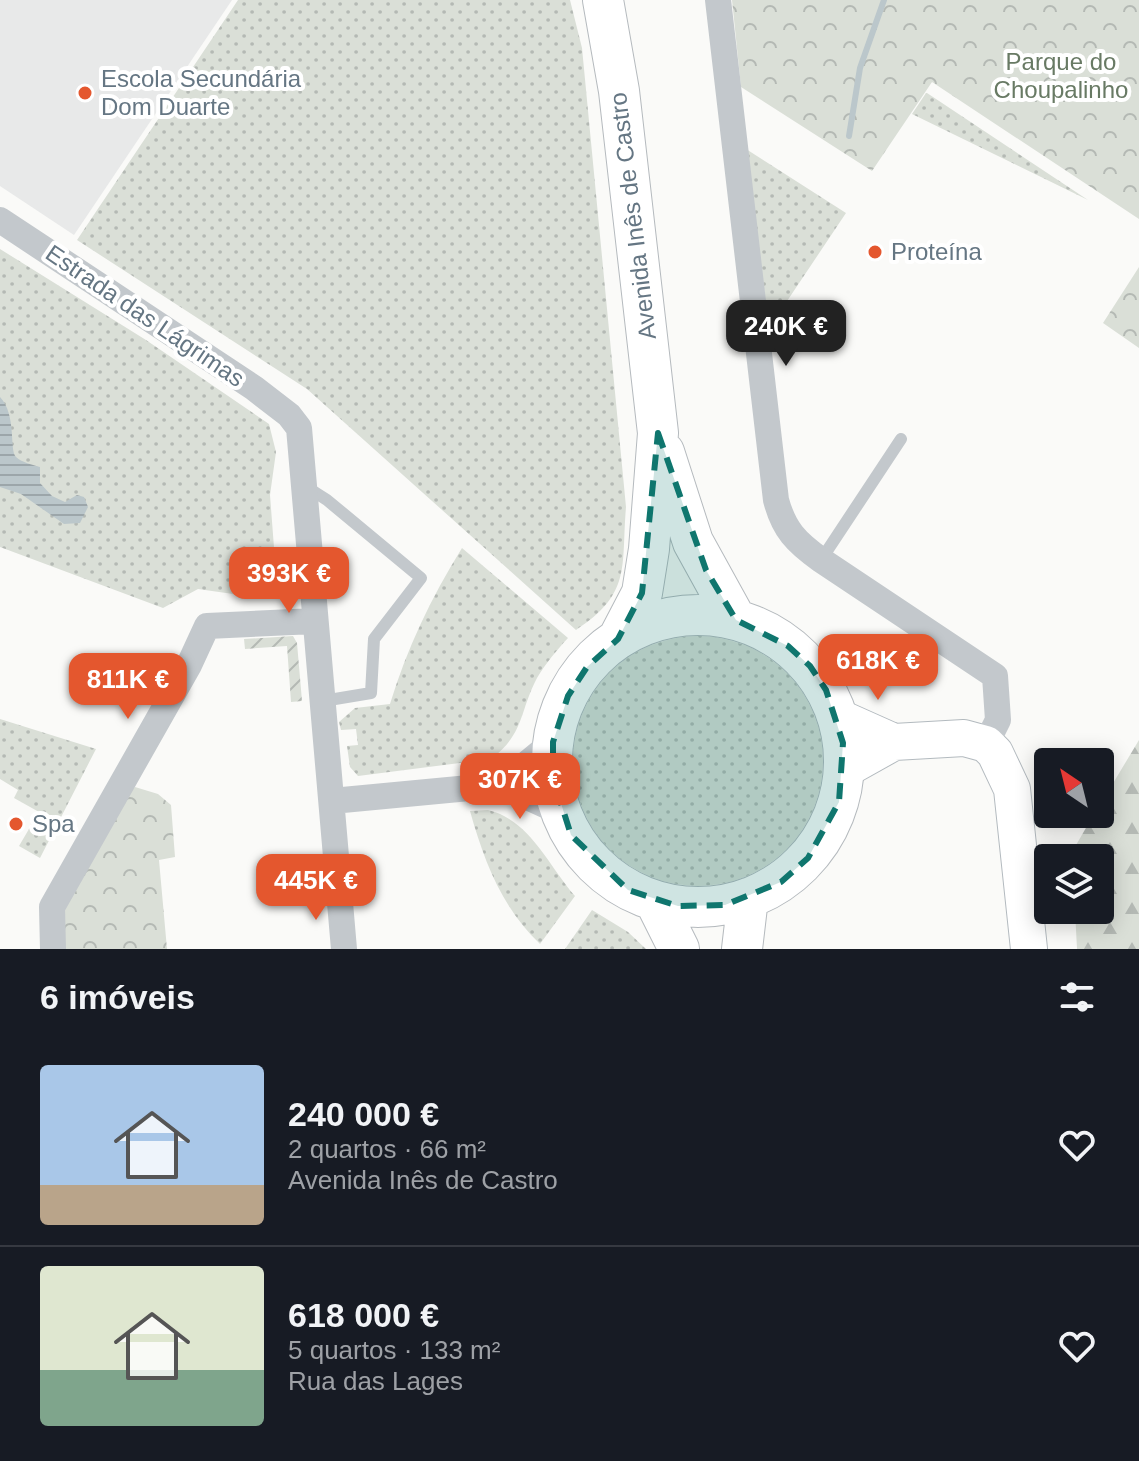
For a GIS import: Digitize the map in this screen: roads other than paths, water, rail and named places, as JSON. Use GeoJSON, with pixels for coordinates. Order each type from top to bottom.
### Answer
{"type":"FeatureCollection","features":[{"type":"Feature","properties":{"kind":"main road","name":"Avenida Inês de Castro"},"geometry":{"type":"LineString","coordinates":[[603,0],[619,91],[658,433],[649,549],[642,593],[618,639]]}},
{"type":"Feature","properties":{"kind":"main road","name":"Avenida Inês de Castro"},"geometry":{"type":"LineString","coordinates":[[658,433],[693,542],[736,620]]}},
{"type":"Feature","properties":{"kind":"main road"},"geometry":{"type":"LineString","coordinates":[[706,615],[736,620],[764,630],[788,646],[826,690],[838,717],[844,770],[839,802],[826,831],[808,858],[781,882],[748,898],[701,908],[655,901],[628,890],[586,856],[560,812],[553,778],[553,742],[568,696],[587,667],[618,639],[645,625],[675,617],[706,615]]}},
{"type":"Feature","properties":{"kind":"main road"},"geometry":{"type":"LineString","coordinates":[[838,717],[894,742]]}},
{"type":"Feature","properties":{"kind":"main road"},"geometry":{"type":"LineString","coordinates":[[844,770],[894,742],[964,738],[986,744],[1003,763],[1012,789],[1029,949]]}},
{"type":"Feature","properties":{"kind":"main road"},"geometry":{"type":"LineString","coordinates":[[742,949],[748,898]]}},
{"type":"Feature","properties":{"kind":"main road"},"geometry":{"type":"LineString","coordinates":[[655,901],[679,949]]}},
{"type":"Feature","properties":{"kind":"street"},"geometry":{"type":"LineString","coordinates":[[718,0],[776,500],[782,524],[794,540],[821,560],[995,676],[998,720],[986,744]]}},
{"type":"Feature","properties":{"kind":"street","name":"Estrada das Lágrimas"},"geometry":{"type":"LineString","coordinates":[[0,220],[289,415],[299,428],[305,486]]}},
{"type":"Feature","properties":{"kind":"street"},"geometry":{"type":"LineString","coordinates":[[305,486],[344,949]]}},
{"type":"Feature","properties":{"kind":"street"},"geometry":{"type":"LineString","coordinates":[[53,949],[52,907],[189,665],[207,626],[315,621]]}},
{"type":"Feature","properties":{"kind":"street"},"geometry":{"type":"LineString","coordinates":[[501,785],[553,742]]}},
{"type":"Feature","properties":{"kind":"street"},"geometry":{"type":"LineString","coordinates":[[332,801],[501,785],[560,812]]}},
{"type":"Feature","properties":{"kind":"lane"},"geometry":{"type":"LineString","coordinates":[[821,560],[901,439]]}},
{"type":"Feature","properties":{"kind":"lane"},"geometry":{"type":"LineString","coordinates":[[305,486],[327,500],[421,578],[374,639],[371,693],[323,701]]}},
{"type":"Feature","properties":{"kind":"waterway"},"geometry":{"type":"LineString","coordinates":[[849,136],[860,68],[884,0]]}},
{"type":"Feature","properties":{"kind":"place","name":"Escola Secundária Dom Duarte"},"geometry":{"type":"Point","coordinates":[85,93]}},
{"type":"Feature","properties":{"kind":"place","name":"Proteína"},"geometry":{"type":"Point","coordinates":[875,252]}},
{"type":"Feature","properties":{"kind":"place","name":"Spa"},"geometry":{"type":"Point","coordinates":[16,824]}},
{"type":"Feature","properties":{"kind":"park label","name":"Parque do Choupalinho"},"geometry":{"type":"Point","coordinates":[1061,76]}}]}
